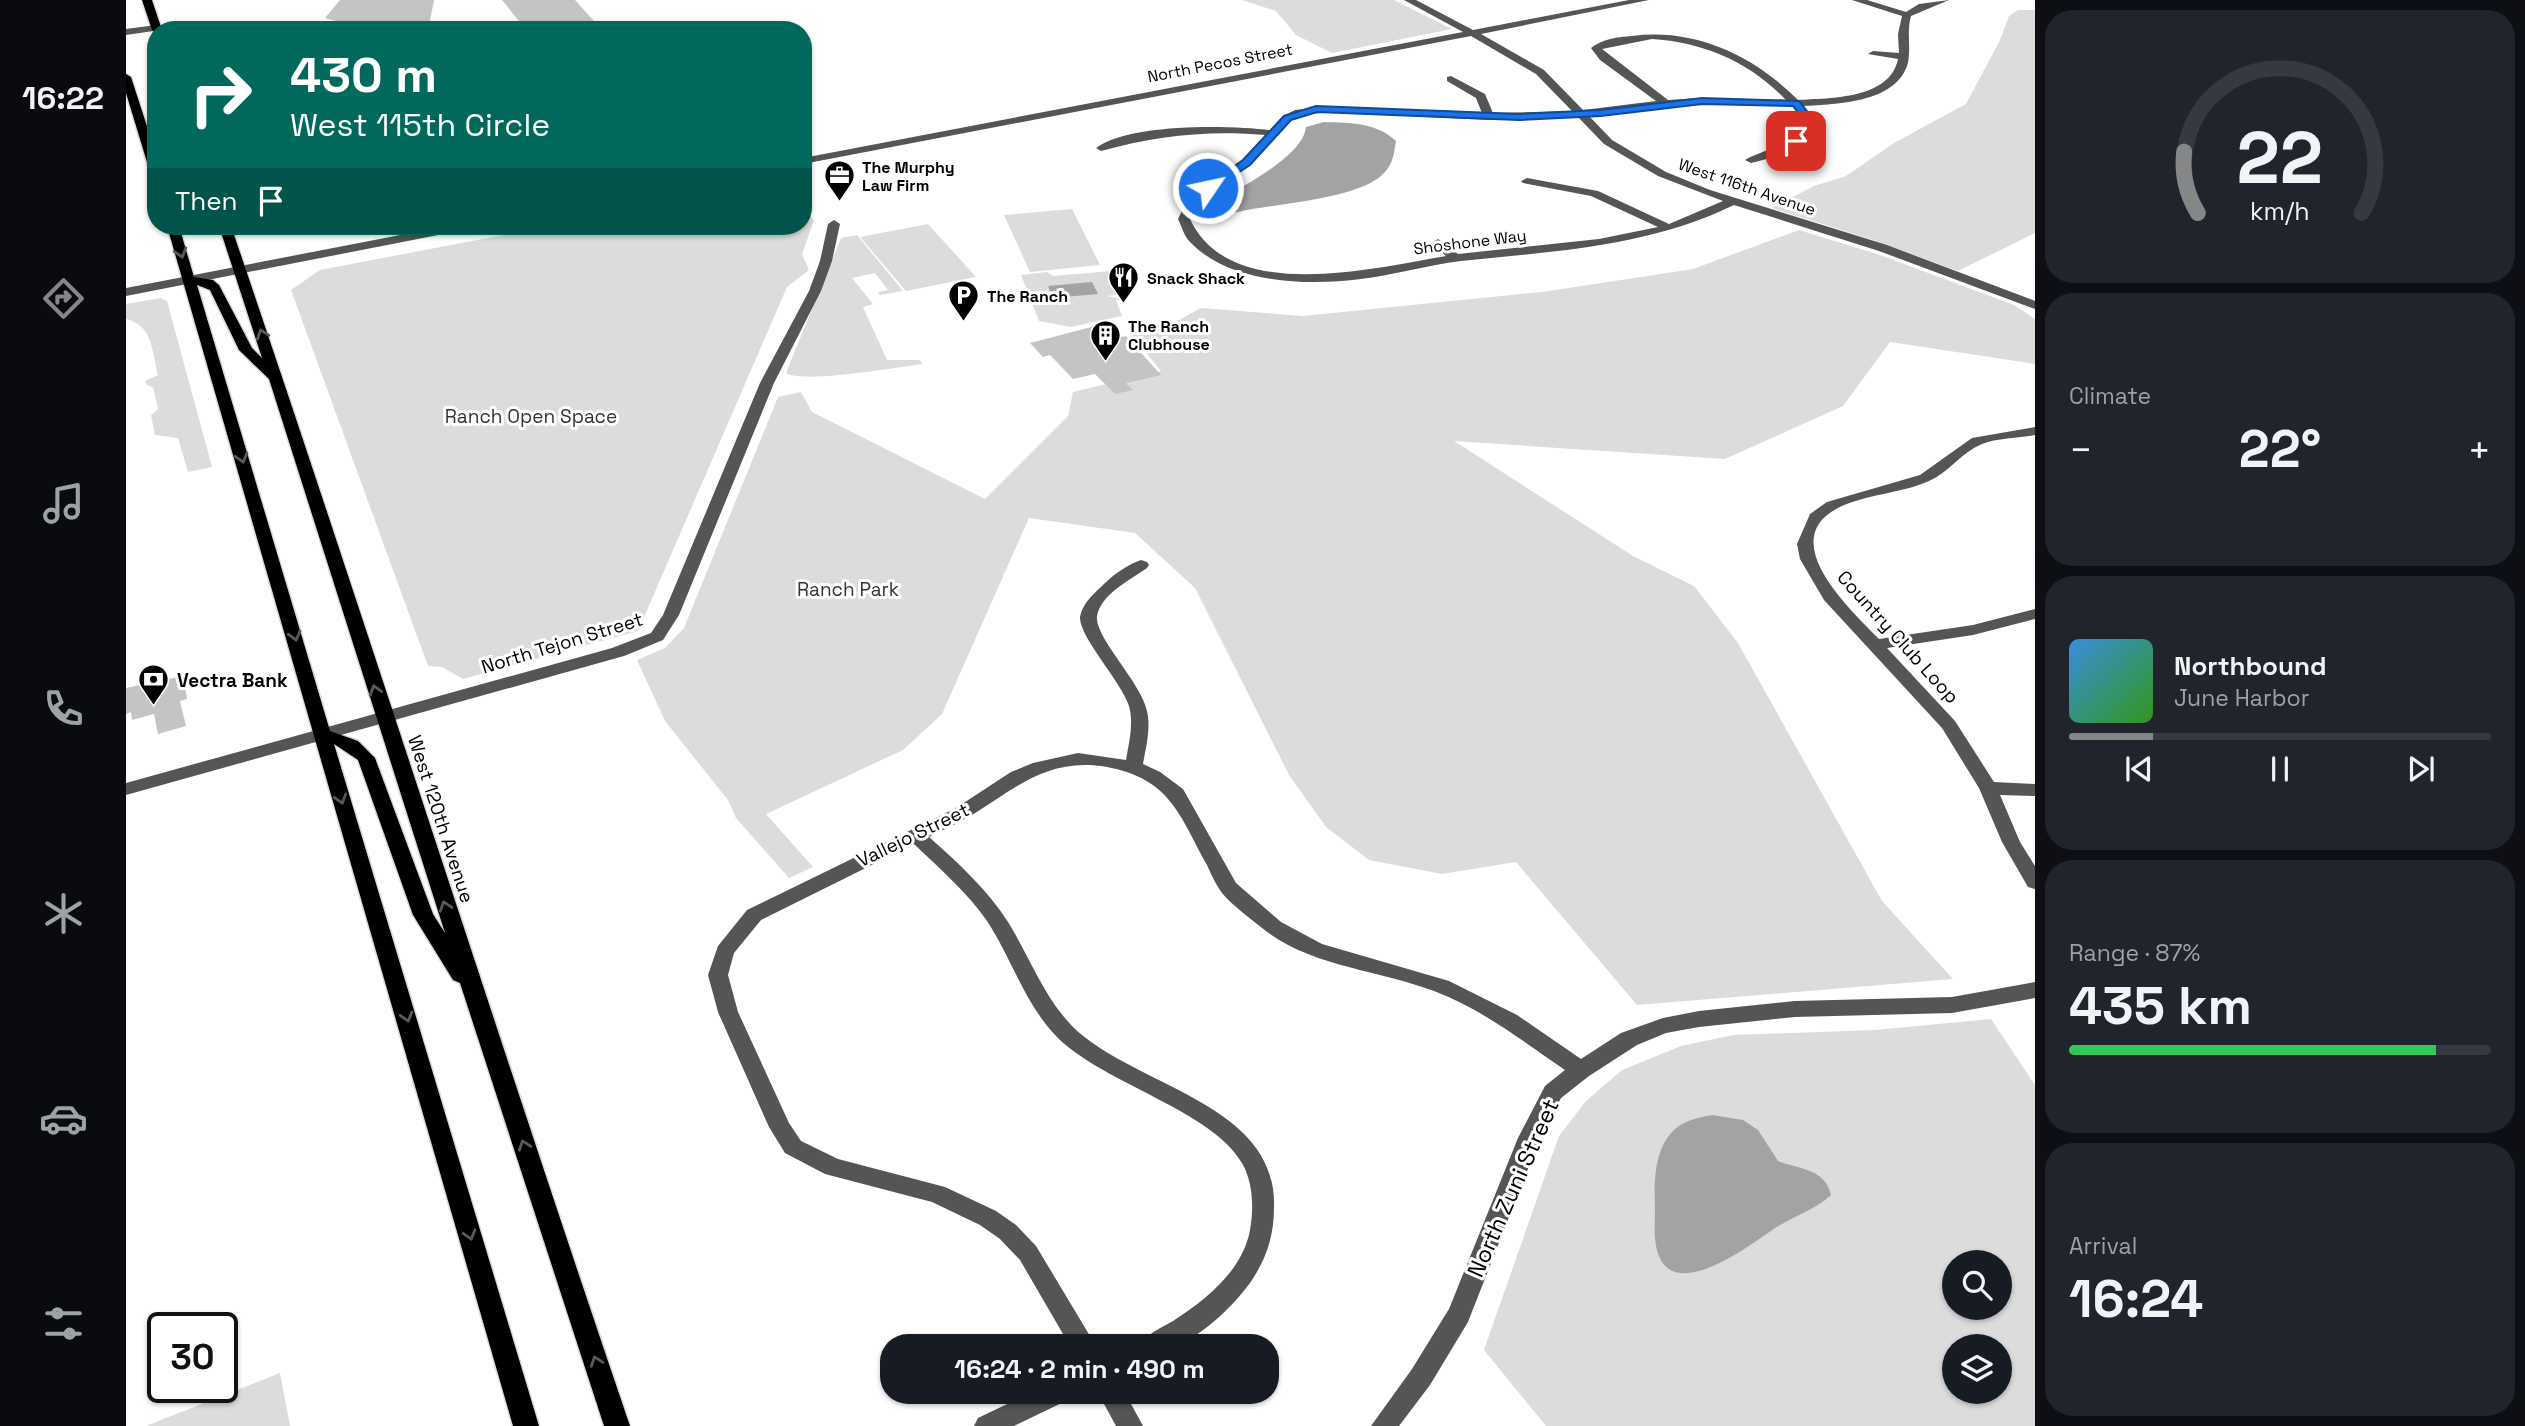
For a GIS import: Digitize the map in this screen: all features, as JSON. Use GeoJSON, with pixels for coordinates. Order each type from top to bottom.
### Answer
{"type":"FeatureCollection","features":[{"type":"Feature","properties":{"kind":"main road"},"geometry":{"type":"LineString","coordinates":[[147,0],[154,21]]}},
{"type":"Feature","properties":{"kind":"main road"},"geometry":{"type":"LineString","coordinates":[[126,77],[147,144]]}},
{"type":"Feature","properties":{"kind":"main road"},"geometry":{"type":"LineString","coordinates":[[176,235],[526,1426]]}},
{"type":"Feature","properties":{"kind":"main road","name":"West 120th Avenue"},"geometry":{"type":"LineString","coordinates":[[228,235],[278,380],[384,717],[617,1426]]}},
{"type":"Feature","properties":{"kind":"main road"},"geometry":{"type":"LineString","coordinates":[[189,280],[209,283],[215,288],[246,349],[278,380]]}},
{"type":"Feature","properties":{"kind":"main road"},"geometry":{"type":"LineString","coordinates":[[321,734],[343,740],[359,749],[366,758],[423,915],[476,1000]]}},
{"type":"Feature","properties":{"kind":"street","name":"West 116th Avenue"},"geometry":{"type":"LineString","coordinates":[[1409,0],[1533,67],[1608,142],[1630,157],[1683,184],[1895,252],[2035,305]]}},
{"type":"Feature","properties":{"kind":"street","name":"North Pecos Street"},"geometry":{"type":"LineString","coordinates":[[812,159],[1644,0]]}},
{"type":"Feature","properties":{"kind":"street"},"geometry":{"type":"LineString","coordinates":[[1857,0],[1907,15]]}},
{"type":"Feature","properties":{"kind":"street"},"geometry":{"type":"LineString","coordinates":[[1101,148],[1140,136],[1180,130],[1216,129],[1273,133],[1291,115],[1323,105],[1489,117],[1580,114],[1714,101],[1795,103],[1831,100],[1877,89],[1899,73],[1904,56],[1903,26],[1907,15],[1922,6],[1944,0]]}},
{"type":"Feature","properties":{"kind":"street"},"geometry":{"type":"LineString","coordinates":[[126,32],[147,30]]}},
{"type":"Feature","properties":{"kind":"street"},"geometry":{"type":"LineString","coordinates":[[1581,48],[1596,49],[1603,44],[1644,35],[1683,36],[1756,70],[1805,115],[1804,127],[1796,141],[1751,160]]}},
{"type":"Feature","properties":{"kind":"street"},"geometry":{"type":"LineString","coordinates":[[1596,49],[1604,58],[1666,104]]}},
{"type":"Feature","properties":{"kind":"street"},"geometry":{"type":"LineString","coordinates":[[1873,54],[1904,56]]}},
{"type":"Feature","properties":{"kind":"street"},"geometry":{"type":"LineString","coordinates":[[1451,79],[1481,96],[1489,117]]}},
{"type":"Feature","properties":{"kind":"street","name":"Shoshone Way"},"geometry":{"type":"LineString","coordinates":[[1273,133],[1247,162],[1188,205],[1185,213],[1186,228],[1195,242],[1208,252],[1234,265],[1268,273],[1337,278],[1455,258],[1591,243],[1670,228],[1733,201]]}},
{"type":"Feature","properties":{"kind":"street"},"geometry":{"type":"LineString","coordinates":[[1527,181],[1594,193],[1670,228]]}},
{"type":"Feature","properties":{"kind":"street","name":"North Tejon Street"},"geometry":{"type":"LineString","coordinates":[[126,789],[622,651],[647,642],[662,632],[766,383],[815,291],[826,261],[834,224]]}},
{"type":"Feature","properties":{"kind":"street"},"geometry":{"type":"LineString","coordinates":[[126,292],[417,235]]}},
{"type":"Feature","properties":{"kind":"street"},"geometry":{"type":"LineString","coordinates":[[1438,243],[1455,258]]}},
{"type":"Feature","properties":{"kind":"street"},"geometry":{"type":"LineString","coordinates":[[1268,273],[1282,260]]}},
{"type":"Feature","properties":{"kind":"street","name":"Country Club Loop"},"geometry":{"type":"LineString","coordinates":[[2035,431],[1977,441],[1924,478],[1841,502],[1815,517],[1805,544],[1818,580],[1841,612],[1949,725],[1988,788],[2011,842],[2035,882]]}},
{"type":"Feature","properties":{"kind":"street"},"geometry":{"type":"LineString","coordinates":[[1133,767],[1140,728],[1138,706],[1090,626],[1091,610],[1101,591],[1142,565]]}},
{"type":"Feature","properties":{"kind":"street"},"geometry":{"type":"LineString","coordinates":[[1874,645],[1973,630],[2035,614]]}},
{"type":"Feature","properties":{"kind":"street","name":"Vallejo Street"},"geometry":{"type":"LineString","coordinates":[[1077,1334],[1027,1254],[1008,1232],[988,1217],[937,1194],[833,1167],[793,1147],[780,1127],[719,989],[719,965],[738,931],[754,915],[970,808],[1017,776],[1039,767],[1077,760],[1104,761],[1133,767],[1154,776],[1176,793],[1229,888],[1274,927],[1326,953],[1442,986],[1510,1021],[1581,1070]]}},
{"type":"Feature","properties":{"kind":"street"},"geometry":{"type":"LineString","coordinates":[[1988,788],[2035,790]]}},
{"type":"Feature","properties":{"kind":"street"},"geometry":{"type":"LineString","coordinates":[[916,835],[992,913],[1042,1004],[1065,1032],[1110,1066],[1211,1118],[1240,1143],[1259,1172],[1264,1191],[1263,1225],[1248,1267],[1204,1315],[1173,1334]]}},
{"type":"Feature","properties":{"kind":"street","name":"North Zuni Street"},"geometry":{"type":"LineString","coordinates":[[1384,1426],[1422,1377],[1459,1314],[1529,1138],[1553,1092],[1581,1070],[1629,1039],[1663,1026],[1699,1019],[1795,1009],[1952,1005],[2035,990]]}},
{"type":"Feature","properties":{"kind":"street"},"geometry":{"type":"LineString","coordinates":[[987,1426],[1034,1404]]}},
{"type":"Feature","properties":{"kind":"street"},"geometry":{"type":"LineString","coordinates":[[1117,1404],[1130,1426]]}},
{"type":"Feature","properties":{"kind":"green space"},"geometry":{"type":"Polygon","coordinates":[[[1242,0],[1394,0],[1452,29],[1332,53],[1296,35],[1276,11],[1242,0]]]}},
{"type":"Feature","properties":{"kind":"green space"},"geometry":{"type":"Polygon","coordinates":[[[2018,10],[2035,10],[2035,233],[1958,271],[1772,208],[1814,186],[1846,176],[1894,143],[1966,104],[2000,40],[2009,16],[2018,10]]]}},
{"type":"Feature","properties":{"kind":"green space"},"geometry":{"type":"Polygon","coordinates":[[[1072,209],[1100,265],[1030,272],[1004,215],[1072,209]]]}},
{"type":"Feature","properties":{"kind":"green space"},"geometry":{"type":"Polygon","coordinates":[[[928,224],[976,277],[906,291],[860,237],[928,224]]]}},
{"type":"Feature","properties":{"kind":"green space","name":"Ranch Park"},"geometry":{"type":"Polygon","coordinates":[[[1799,230],[1880,255],[2014,305],[2035,319],[2035,364],[1890,342],[1843,406],[1725,459],[1454,441],[1633,556],[1694,586],[1738,643],[1882,901],[1953,979],[1637,1005],[1516,862],[1442,874],[1369,860],[1326,827],[1289,775],[1195,588],[1135,533],[1029,518],[942,714],[903,750],[766,814],[813,867],[789,878],[736,818],[728,800],[665,721],[637,660],[665,648],[684,628],[778,397],[801,392],[812,412],[985,499],[1068,416],[1073,392],[1161,371],[1130,333],[1179,320],[1201,308],[1303,316],[1542,292],[1693,269],[1799,230]]]}},
{"type":"Feature","properties":{"kind":"green space","name":"Ranch Open Space"},"geometry":{"type":"Polygon","coordinates":[[[503,235],[809,235],[802,254],[809,270],[787,287],[638,631],[463,679],[442,667],[428,666],[291,290],[320,270],[503,235]]]}},
{"type":"Feature","properties":{"kind":"green space"},"geometry":{"type":"Polygon","coordinates":[[[857,235],[903,291],[880,295],[878,292],[888,290],[875,273],[852,278],[873,304],[863,307],[887,360],[920,360],[923,364],[830,376],[796,376],[786,373],[841,238],[857,235]]]}},
{"type":"Feature","properties":{"kind":"green space"},"geometry":{"type":"Polygon","coordinates":[[[1112,271],[1124,294],[1107,296],[1121,299],[1116,300],[1122,316],[1071,327],[1039,321],[1021,275],[1047,272],[1053,276],[1112,271]]]}},
{"type":"Feature","properties":{"kind":"green space"},"geometry":{"type":"Polygon","coordinates":[[[161,298],[167,301],[212,467],[188,472],[178,438],[155,435],[151,415],[158,409],[153,387],[145,381],[158,375],[150,341],[142,327],[126,319],[126,304],[161,298]]]}},
{"type":"Feature","properties":{"kind":"green space"},"geometry":{"type":"Polygon","coordinates":[[[1991,1019],[2035,1085],[2035,1426],[1546,1426],[1484,1350],[1559,1136],[1586,1101],[1622,1070],[1681,1046],[1733,1035],[1875,1030],[1991,1019]]]}},
{"type":"Feature","properties":{"kind":"green space"},"geometry":{"type":"Polygon","coordinates":[[[280,1373],[290,1426],[146,1426],[204,1403],[238,1403],[238,1390],[280,1373]]]}},
{"type":"Feature","properties":{"kind":"shaded area"},"geometry":{"type":"Polygon","coordinates":[[[1324,122],[1362,125],[1388,135],[1396,141],[1388,169],[1373,181],[1338,195],[1229,213],[1219,207],[1219,202],[1274,167],[1295,148],[1306,127],[1324,122]]]}},
{"type":"Feature","properties":{"kind":"shaded area"},"geometry":{"type":"Polygon","coordinates":[[[1092,282],[1098,294],[1053,298],[1048,286],[1092,282]]]}},
{"type":"Feature","properties":{"kind":"shaded area"},"geometry":{"type":"Polygon","coordinates":[[[1712,1115],[1743,1120],[1758,1130],[1778,1161],[1817,1174],[1828,1186],[1831,1195],[1714,1266],[1697,1272],[1681,1273],[1668,1268],[1657,1251],[1657,1167],[1662,1148],[1677,1127],[1696,1118],[1712,1115]]]}},
{"type":"Feature","properties":{"kind":"building"},"geometry":{"type":"Polygon","coordinates":[[[340,0],[434,0],[430,21],[336,21],[325,18],[340,0]]]}},
{"type":"Feature","properties":{"kind":"building"},"geometry":{"type":"Polygon","coordinates":[[[502,0],[575,0],[594,21],[519,21],[502,0]]]}},
{"type":"Feature","properties":{"kind":"building","name":"The Ranch Clubhouse"},"geometry":{"type":"Polygon","coordinates":[[[1103,324],[1118,338],[1126,336],[1161,375],[1126,383],[1133,390],[1115,394],[1095,374],[1073,379],[1050,355],[1043,357],[1030,343],[1103,324]]]}},
{"type":"Feature","properties":{"kind":"building","name":"Vectra Bank"},"geometry":{"type":"Polygon","coordinates":[[[183,676],[187,699],[180,701],[186,726],[158,734],[154,714],[132,720],[131,712],[126,714],[126,688],[183,676]]]}},
{"type":"Feature","properties":{"kind":"place","name":"The Murphy Law Firm"},"geometry":{"type":"Point","coordinates":[839,203]}},
{"type":"Feature","properties":{"kind":"place","name":"Snack Shack"},"geometry":{"type":"Point","coordinates":[1124,305]}},
{"type":"Feature","properties":{"kind":"place","name":"The Ranch"},"geometry":{"type":"Point","coordinates":[964,323]}},
{"type":"Feature","properties":{"kind":"place","name":"The Ranch Clubhouse"},"geometry":{"type":"Point","coordinates":[1105,362]}},
{"type":"Feature","properties":{"kind":"place","name":"Vectra Bank"},"geometry":{"type":"Point","coordinates":[154,707]}},
{"type":"Feature","properties":{"kind":"route"},"geometry":{"type":"LineString","coordinates":[[1208,188],[1247,162],[1291,115],[1316,109],[1519,117],[1601,113],[1702,101],[1795,103],[1805,115],[1804,127],[1796,141]]}}]}
